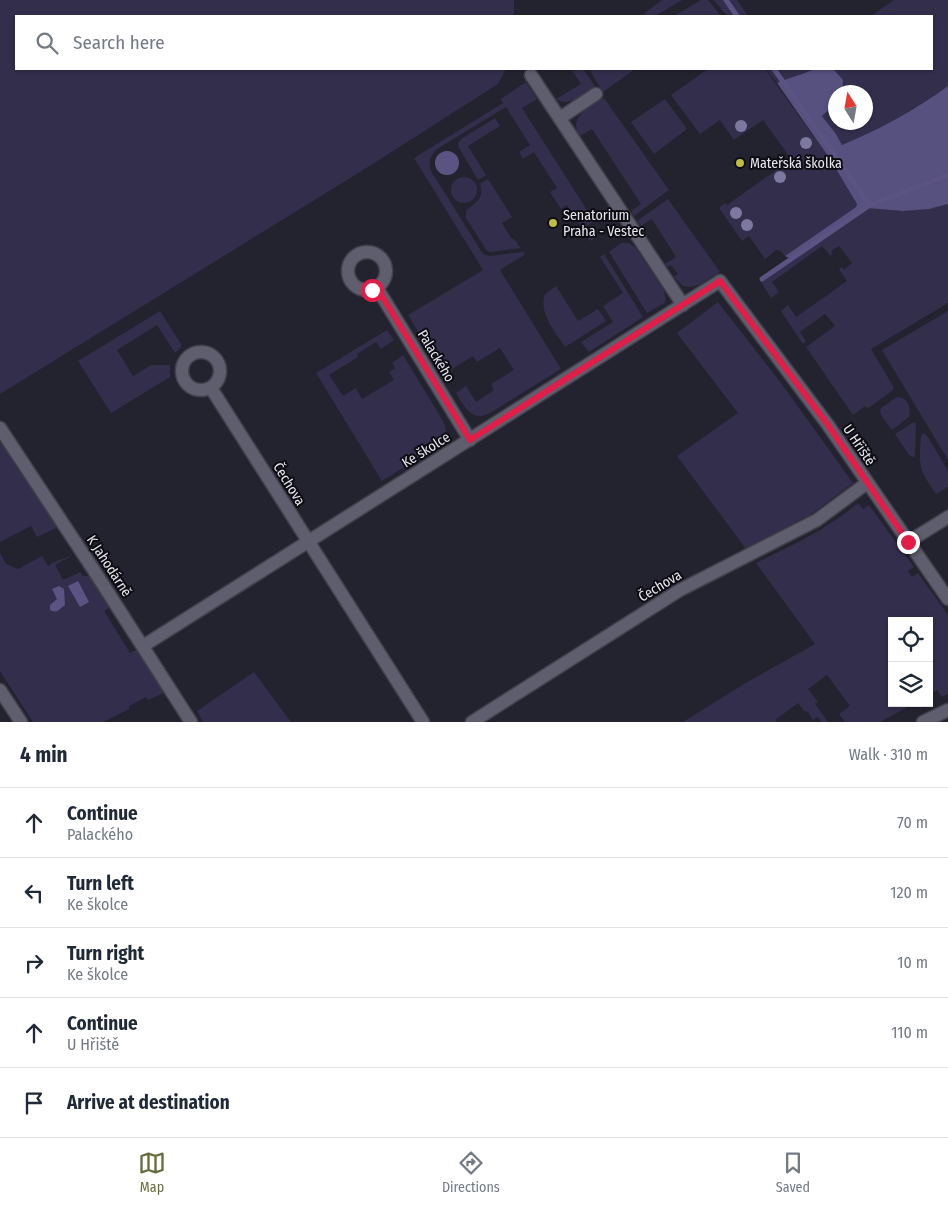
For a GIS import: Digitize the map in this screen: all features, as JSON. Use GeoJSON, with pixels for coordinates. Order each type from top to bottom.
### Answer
{"type":"FeatureCollection","features":[{"type":"Feature","properties":{"kind":"street"},"geometry":{"type":"LineString","coordinates":[[531,75],[683,305]]}},
{"type":"Feature","properties":{"kind":"street"},"geometry":{"type":"LineString","coordinates":[[560,118],[596,94]]}},
{"type":"Feature","properties":{"kind":"street","name":"Ke školce"},"geometry":{"type":"LineString","coordinates":[[143,646],[720,281],[740,311]]}},
{"type":"Feature","properties":{"kind":"street","name":"Palackého"},"geometry":{"type":"LineString","coordinates":[[377,288],[470,440]]}},
{"type":"Feature","properties":{"kind":"street","name":"U Hřiště"},"geometry":{"type":"LineString","coordinates":[[740,311],[828,425],[948,599]]}},
{"type":"Feature","properties":{"kind":"street","name":"Čechova"},"geometry":{"type":"LineString","coordinates":[[211,388],[423,722]]}},
{"type":"Feature","properties":{"kind":"street","name":"K Jahodárně"},"geometry":{"type":"LineString","coordinates":[[0,428],[191,722]]}},
{"type":"Feature","properties":{"kind":"street","name":"Čechova"},"geometry":{"type":"LineString","coordinates":[[472,722],[680,590],[817,520],[867,483]]}},
{"type":"Feature","properties":{"kind":"street"},"geometry":{"type":"LineString","coordinates":[[908,542],[948,517]]}},
{"type":"Feature","properties":{"kind":"street"},"geometry":{"type":"LineString","coordinates":[[0,690],[21,722]]}},
{"type":"Feature","properties":{"kind":"street"},"geometry":{"type":"LineString","coordinates":[[923,722],[948,710]]}},
{"type":"Feature","properties":{"kind":"shaded area"},"geometry":{"type":"Polygon","coordinates":[[[0,0],[514,0],[514,15],[15,15],[15,70],[505,70],[498,84],[368,167],[0,394],[0,0]]]}},
{"type":"Feature","properties":{"kind":"shaded area"},"geometry":{"type":"Polygon","coordinates":[[[662,0],[682,0],[657,15],[642,15],[662,0]]]}},
{"type":"Feature","properties":{"kind":"shaded area"},"geometry":{"type":"Polygon","coordinates":[[[701,0],[708,0],[720,15],[676,15],[701,0]]]}},
{"type":"Feature","properties":{"kind":"shaded area"},"geometry":{"type":"Polygon","coordinates":[[[714,0],[737,0],[747,15],[726,15],[714,0]]]}},
{"type":"Feature","properties":{"kind":"shaded area"},"geometry":{"type":"Polygon","coordinates":[[[894,0],[948,0],[948,86],[896,119],[842,145],[833,130],[873,130],[873,85],[842,85],[842,80],[834,70],[933,70],[933,15],[872,15],[894,0]]]}},
{"type":"Feature","properties":{"kind":"shaded area"},"geometry":{"type":"Polygon","coordinates":[[[572,70],[584,70],[595,86],[571,101],[566,102],[556,99],[581,84],[572,70]]]}},
{"type":"Feature","properties":{"kind":"shaded area"},"geometry":{"type":"Polygon","coordinates":[[[590,70],[634,70],[603,92],[590,70]]]}},
{"type":"Feature","properties":{"kind":"shaded area"},"geometry":{"type":"Polygon","coordinates":[[[707,70],[766,70],[830,159],[857,204],[856,207],[785,256],[781,251],[776,250],[765,259],[749,236],[742,241],[719,208],[725,203],[727,205],[775,171],[774,168],[789,156],[763,120],[734,140],[720,120],[700,134],[671,95],[707,70]]]}},
{"type":"Feature","properties":{"kind":"shaded area"},"geometry":{"type":"Polygon","coordinates":[[[767,70],[812,70],[805,73],[777,83],[767,70]]]}},
{"type":"Feature","properties":{"kind":"shaded area"},"geometry":{"type":"Polygon","coordinates":[[[812,70],[834,70],[843,80],[843,85],[828,85],[828,110],[822,116],[828,124],[828,130],[833,130],[842,145],[897,118],[948,86],[948,204],[929,209],[903,211],[867,208],[793,260],[785,256],[856,207],[857,204],[830,159],[777,83],[812,70]]]}},
{"type":"Feature","properties":{"kind":"shaded area"},"geometry":{"type":"Polygon","coordinates":[[[526,82],[537,99],[522,108],[595,220],[587,226],[595,238],[590,241],[567,205],[561,209],[550,192],[557,188],[534,152],[523,159],[519,152],[530,145],[506,107],[437,149],[433,154],[430,159],[431,171],[483,254],[489,256],[524,252],[524,255],[500,270],[561,369],[490,413],[478,416],[469,412],[456,393],[466,386],[476,402],[494,390],[491,384],[514,370],[500,348],[477,362],[473,356],[444,374],[408,315],[483,270],[414,158],[503,103],[501,99],[526,82]]]}},
{"type":"Feature","properties":{"kind":"shaded area"},"geometry":{"type":"Polygon","coordinates":[[[604,98],[669,190],[634,216],[631,211],[641,204],[592,129],[580,136],[577,129],[576,123],[582,113],[604,98]]]}},
{"type":"Feature","properties":{"kind":"shaded area"},"geometry":{"type":"Polygon","coordinates":[[[665,99],[687,129],[654,154],[631,122],[665,99]]]}},
{"type":"Feature","properties":{"kind":"shaded area"},"geometry":{"type":"Polygon","coordinates":[[[828,110],[828,124],[822,116],[828,110]]]}},
{"type":"Feature","properties":{"kind":"shaded area"},"geometry":{"type":"Polygon","coordinates":[[[495,118],[500,126],[468,146],[486,175],[478,180],[458,143],[461,139],[495,118]]]}},
{"type":"Feature","properties":{"kind":"shaded area"},"geometry":{"type":"Polygon","coordinates":[[[447,151],[456,154],[459,163],[456,172],[447,175],[438,172],[435,163],[438,154],[447,151]]]}},
{"type":"Feature","properties":{"kind":"shaded area"},"geometry":{"type":"Polygon","coordinates":[[[464,177],[473,181],[477,190],[473,199],[464,203],[455,199],[451,190],[455,181],[464,177]]]}},
{"type":"Feature","properties":{"kind":"shaded area"},"geometry":{"type":"Polygon","coordinates":[[[488,179],[512,217],[502,223],[520,248],[487,251],[466,218],[466,211],[480,197],[480,184],[488,179]]]}},
{"type":"Feature","properties":{"kind":"shaded area"},"geometry":{"type":"Polygon","coordinates":[[[668,199],[720,272],[699,285],[683,286],[674,277],[678,274],[671,265],[667,267],[665,264],[676,257],[652,219],[641,226],[637,221],[668,199]]]}},
{"type":"Feature","properties":{"kind":"shaded area"},"geometry":{"type":"Polygon","coordinates":[[[948,204],[948,303],[871,349],[893,386],[893,390],[867,409],[865,406],[853,415],[806,347],[835,326],[825,314],[800,332],[806,341],[803,344],[781,311],[788,305],[796,317],[847,281],[839,269],[842,267],[844,270],[852,263],[839,246],[831,251],[831,256],[822,246],[772,282],[779,292],[771,298],[761,282],[870,207],[909,210],[928,209],[948,204]]]}},
{"type":"Feature","properties":{"kind":"shaded area"},"geometry":{"type":"Polygon","coordinates":[[[621,243],[629,243],[635,247],[664,290],[666,302],[647,313],[609,252],[621,243]]]}},
{"type":"Feature","properties":{"kind":"shaded area"},"geometry":{"type":"Polygon","coordinates":[[[604,254],[643,317],[589,352],[581,342],[613,322],[603,306],[623,293],[600,257],[604,254]]]}},
{"type":"Feature","properties":{"kind":"shaded area"},"geometry":{"type":"Polygon","coordinates":[[[556,286],[578,321],[598,309],[606,321],[565,347],[549,322],[544,308],[545,294],[556,286]]]}},
{"type":"Feature","properties":{"kind":"shaded area"},"geometry":{"type":"Polygon","coordinates":[[[718,302],[781,383],[853,483],[806,518],[746,549],[677,456],[738,413],[677,333],[718,302]]]}},
{"type":"Feature","properties":{"kind":"shaded area"},"geometry":{"type":"Polygon","coordinates":[[[160,311],[181,344],[181,347],[175,353],[157,325],[117,350],[133,376],[151,365],[170,365],[170,377],[111,413],[78,361],[160,311]]]}},
{"type":"Feature","properties":{"kind":"shaded area"},"geometry":{"type":"Polygon","coordinates":[[[948,311],[948,460],[882,350],[948,311]]]}},
{"type":"Feature","properties":{"kind":"shaded area"},"geometry":{"type":"Polygon","coordinates":[[[387,330],[394,340],[381,349],[376,342],[357,354],[358,357],[329,375],[343,396],[356,388],[362,399],[394,380],[389,372],[395,368],[392,363],[403,355],[445,424],[446,430],[445,436],[439,445],[382,481],[316,373],[387,330]]]}},
{"type":"Feature","properties":{"kind":"shaded area"},"geometry":{"type":"Polygon","coordinates":[[[899,397],[905,400],[908,405],[909,417],[892,430],[881,415],[880,409],[899,397]]]}},
{"type":"Feature","properties":{"kind":"shaded area"},"geometry":{"type":"Polygon","coordinates":[[[914,422],[916,424],[915,456],[913,457],[909,455],[895,434],[914,422]]]}},
{"type":"Feature","properties":{"kind":"shaded area"},"geometry":{"type":"Polygon","coordinates":[[[924,433],[948,471],[948,487],[936,494],[921,466],[921,435],[924,433]]]}},
{"type":"Feature","properties":{"kind":"shaded area"},"geometry":{"type":"Polygon","coordinates":[[[0,443],[5,446],[58,527],[37,537],[31,526],[0,542],[0,443]]]}},
{"type":"Feature","properties":{"kind":"shaded area"},"geometry":{"type":"Polygon","coordinates":[[[858,503],[863,509],[869,505],[914,567],[908,571],[912,577],[918,573],[948,615],[948,694],[942,697],[937,690],[933,692],[933,617],[888,617],[888,707],[908,707],[880,722],[845,722],[839,714],[850,706],[827,675],[808,689],[818,702],[815,704],[828,722],[821,722],[818,717],[813,720],[808,712],[804,711],[798,703],[775,720],[777,722],[683,722],[744,684],[815,644],[756,563],[822,529],[858,503]]]}},
{"type":"Feature","properties":{"kind":"shaded area"},"geometry":{"type":"Polygon","coordinates":[[[0,553],[6,564],[18,569],[42,556],[48,566],[71,556],[55,565],[63,580],[80,572],[83,576],[89,576],[109,608],[104,611],[130,653],[137,649],[164,693],[148,700],[146,697],[129,706],[129,709],[103,722],[33,722],[0,671],[0,553]]]}},
{"type":"Feature","properties":{"kind":"shaded area"},"geometry":{"type":"Polygon","coordinates":[[[78,581],[89,602],[80,607],[68,586],[78,581]]]}},
{"type":"Feature","properties":{"kind":"shaded area"},"geometry":{"type":"Polygon","coordinates":[[[59,586],[64,589],[65,605],[53,611],[50,610],[50,605],[57,599],[52,589],[59,586]]]}},
{"type":"Feature","properties":{"kind":"shaded area"},"geometry":{"type":"Polygon","coordinates":[[[254,672],[291,722],[203,722],[197,711],[254,672]]]}},
{"type":"Feature","properties":{"kind":"waterway"},"geometry":{"type":"LineString","coordinates":[[726,0],[736,15]]}},
{"type":"Feature","properties":{"kind":"waterway"},"geometry":{"type":"LineString","coordinates":[[775,70],[870,205],[948,175]]}},
{"type":"Feature","properties":{"kind":"waterway"},"geometry":{"type":"LineString","coordinates":[[762,279],[870,205]]}},
{"type":"Feature","properties":{"kind":"place","name":"Mateřská školka"},"geometry":{"type":"Point","coordinates":[740,163]}},
{"type":"Feature","properties":{"kind":"place","name":"Senatorium Praha - Vestec"},"geometry":{"type":"Point","coordinates":[553,223]}},
{"type":"Feature","properties":{"kind":"route"},"geometry":{"type":"LineString","coordinates":[[372,290],[377,288],[470,440],[720,281],[740,311],[760,334],[828,425],[908,542]]}}]}
